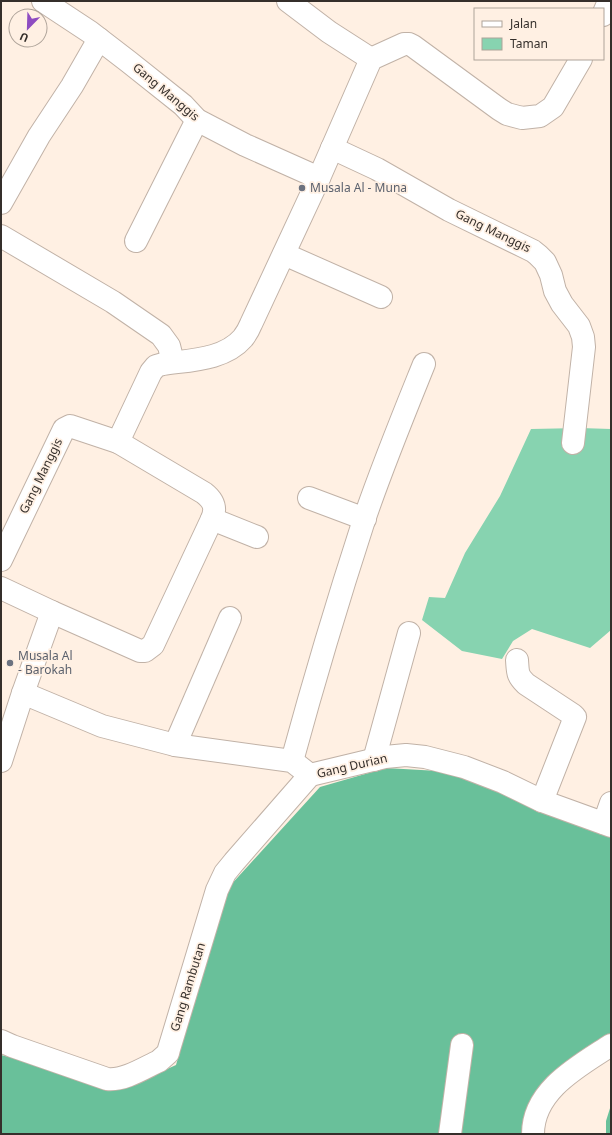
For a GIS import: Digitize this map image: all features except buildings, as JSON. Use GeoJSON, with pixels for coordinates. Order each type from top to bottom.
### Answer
{"type":"FeatureCollection","features":[{"type":"Feature","properties":{"kind":"street","name":"Gang Manggis"},"geometry":{"type":"LineString","coordinates":[[43,1],[90,32],[183,105],[197,120],[245,145],[319,178]]}},
{"type":"Feature","properties":{"kind":"street"},"geometry":{"type":"LineString","coordinates":[[288,1],[329,32],[371,59]]}},
{"type":"Feature","properties":{"kind":"street"},"geometry":{"type":"LineString","coordinates":[[604,13],[609,1]]}},
{"type":"Feature","properties":{"kind":"street"},"geometry":{"type":"LineString","coordinates":[[1,203],[39,136],[68,92],[99,39]]}},
{"type":"Feature","properties":{"kind":"street"},"geometry":{"type":"LineString","coordinates":[[118,442],[150,372],[156,366],[220,355],[234,346],[243,337],[251,324],[319,178],[371,59],[404,44],[409,44],[499,110],[522,118],[540,116],[553,106],[580,60]]}},
{"type":"Feature","properties":{"kind":"street"},"geometry":{"type":"LineString","coordinates":[[136,241],[197,120]]}},
{"type":"Feature","properties":{"kind":"street","name":"Gang Manggis"},"geometry":{"type":"LineString","coordinates":[[332,148],[377,169],[449,210],[533,251],[545,262],[551,275],[558,298],[579,326],[584,347],[573,443]]}},
{"type":"Feature","properties":{"kind":"street"},"geometry":{"type":"LineString","coordinates":[[1,236],[113,302],[161,335],[169,346],[173,362]]}},
{"type":"Feature","properties":{"kind":"street"},"geometry":{"type":"LineString","coordinates":[[284,254],[381,297]]}},
{"type":"Feature","properties":{"kind":"street"},"geometry":{"type":"LineString","coordinates":[[23,693],[102,726],[175,745],[292,761],[314,681],[365,519],[387,457],[424,364]]}},
{"type":"Feature","properties":{"kind":"street","name":"Gang Manggis"},"geometry":{"type":"LineString","coordinates":[[1,560],[64,429],[70,426],[118,442],[207,495],[211,498],[215,505],[212,519]]}},
{"type":"Feature","properties":{"kind":"street"},"geometry":{"type":"LineString","coordinates":[[309,498],[365,519]]}},
{"type":"Feature","properties":{"kind":"street"},"geometry":{"type":"LineString","coordinates":[[1,588],[140,651],[145,651],[152,644],[212,519],[257,537]]}},
{"type":"Feature","properties":{"kind":"street"},"geometry":{"type":"LineString","coordinates":[[1,761],[23,693],[52,612]]}},
{"type":"Feature","properties":{"kind":"street"},"geometry":{"type":"LineString","coordinates":[[175,745],[230,618]]}},
{"type":"Feature","properties":{"kind":"street"},"geometry":{"type":"LineString","coordinates":[[374,760],[409,632]]}},
{"type":"Feature","properties":{"kind":"street"},"geometry":{"type":"LineString","coordinates":[[517,660],[517,673],[520,679],[573,715],[575,718],[542,801]]}},
{"type":"Feature","properties":{"kind":"street","name":"Gang Durian"},"geometry":{"type":"LineString","coordinates":[[292,761],[310,775],[374,760],[406,755],[425,757],[464,767],[503,782],[542,801],[608,824]]}},
{"type":"Feature","properties":{"kind":"street","name":"Gang Rambutan"},"geometry":{"type":"LineString","coordinates":[[1,1041],[108,1079],[119,1079],[159,1061],[168,1053],[217,890],[225,873],[310,775]]}},
{"type":"Feature","properties":{"kind":"street"},"geometry":{"type":"LineString","coordinates":[[608,824],[611,803]]}},
{"type":"Feature","properties":{"kind":"street"},"geometry":{"type":"LineString","coordinates":[[450,1134],[462,1045]]}},
{"type":"Feature","properties":{"kind":"street"},"geometry":{"type":"LineString","coordinates":[[533,1134],[533,1125],[538,1110],[548,1092],[561,1080],[611,1045]]}},
{"type":"Feature","properties":{"kind":"green space"},"geometry":{"type":"Polygon","coordinates":[[[531,429],[611,429],[611,630],[590,648],[532,629],[513,641],[502,659],[462,651],[422,620],[429,597],[445,598],[465,553],[500,496],[531,429]]]}},
{"type":"Feature","properties":{"kind":"green space"},"geometry":{"type":"Polygon","coordinates":[[[386,768],[456,772],[611,833],[611,1039],[548,1082],[528,1134],[1,1134],[1,1055],[128,1087],[176,1065],[228,888],[320,787],[386,768]]]}},
{"type":"Feature","properties":{"kind":"green space"},"geometry":{"type":"Polygon","coordinates":[[[611,1105],[611,1134],[606,1134],[606,1121],[611,1105]]]}},
{"type":"Feature","properties":{"kind":"place","name":"Musala Al - Muna"},"geometry":{"type":"Point","coordinates":[302,188]}},
{"type":"Feature","properties":{"kind":"place","name":"Musala Al - Barokah"},"geometry":{"type":"Point","coordinates":[10,663]}}]}
